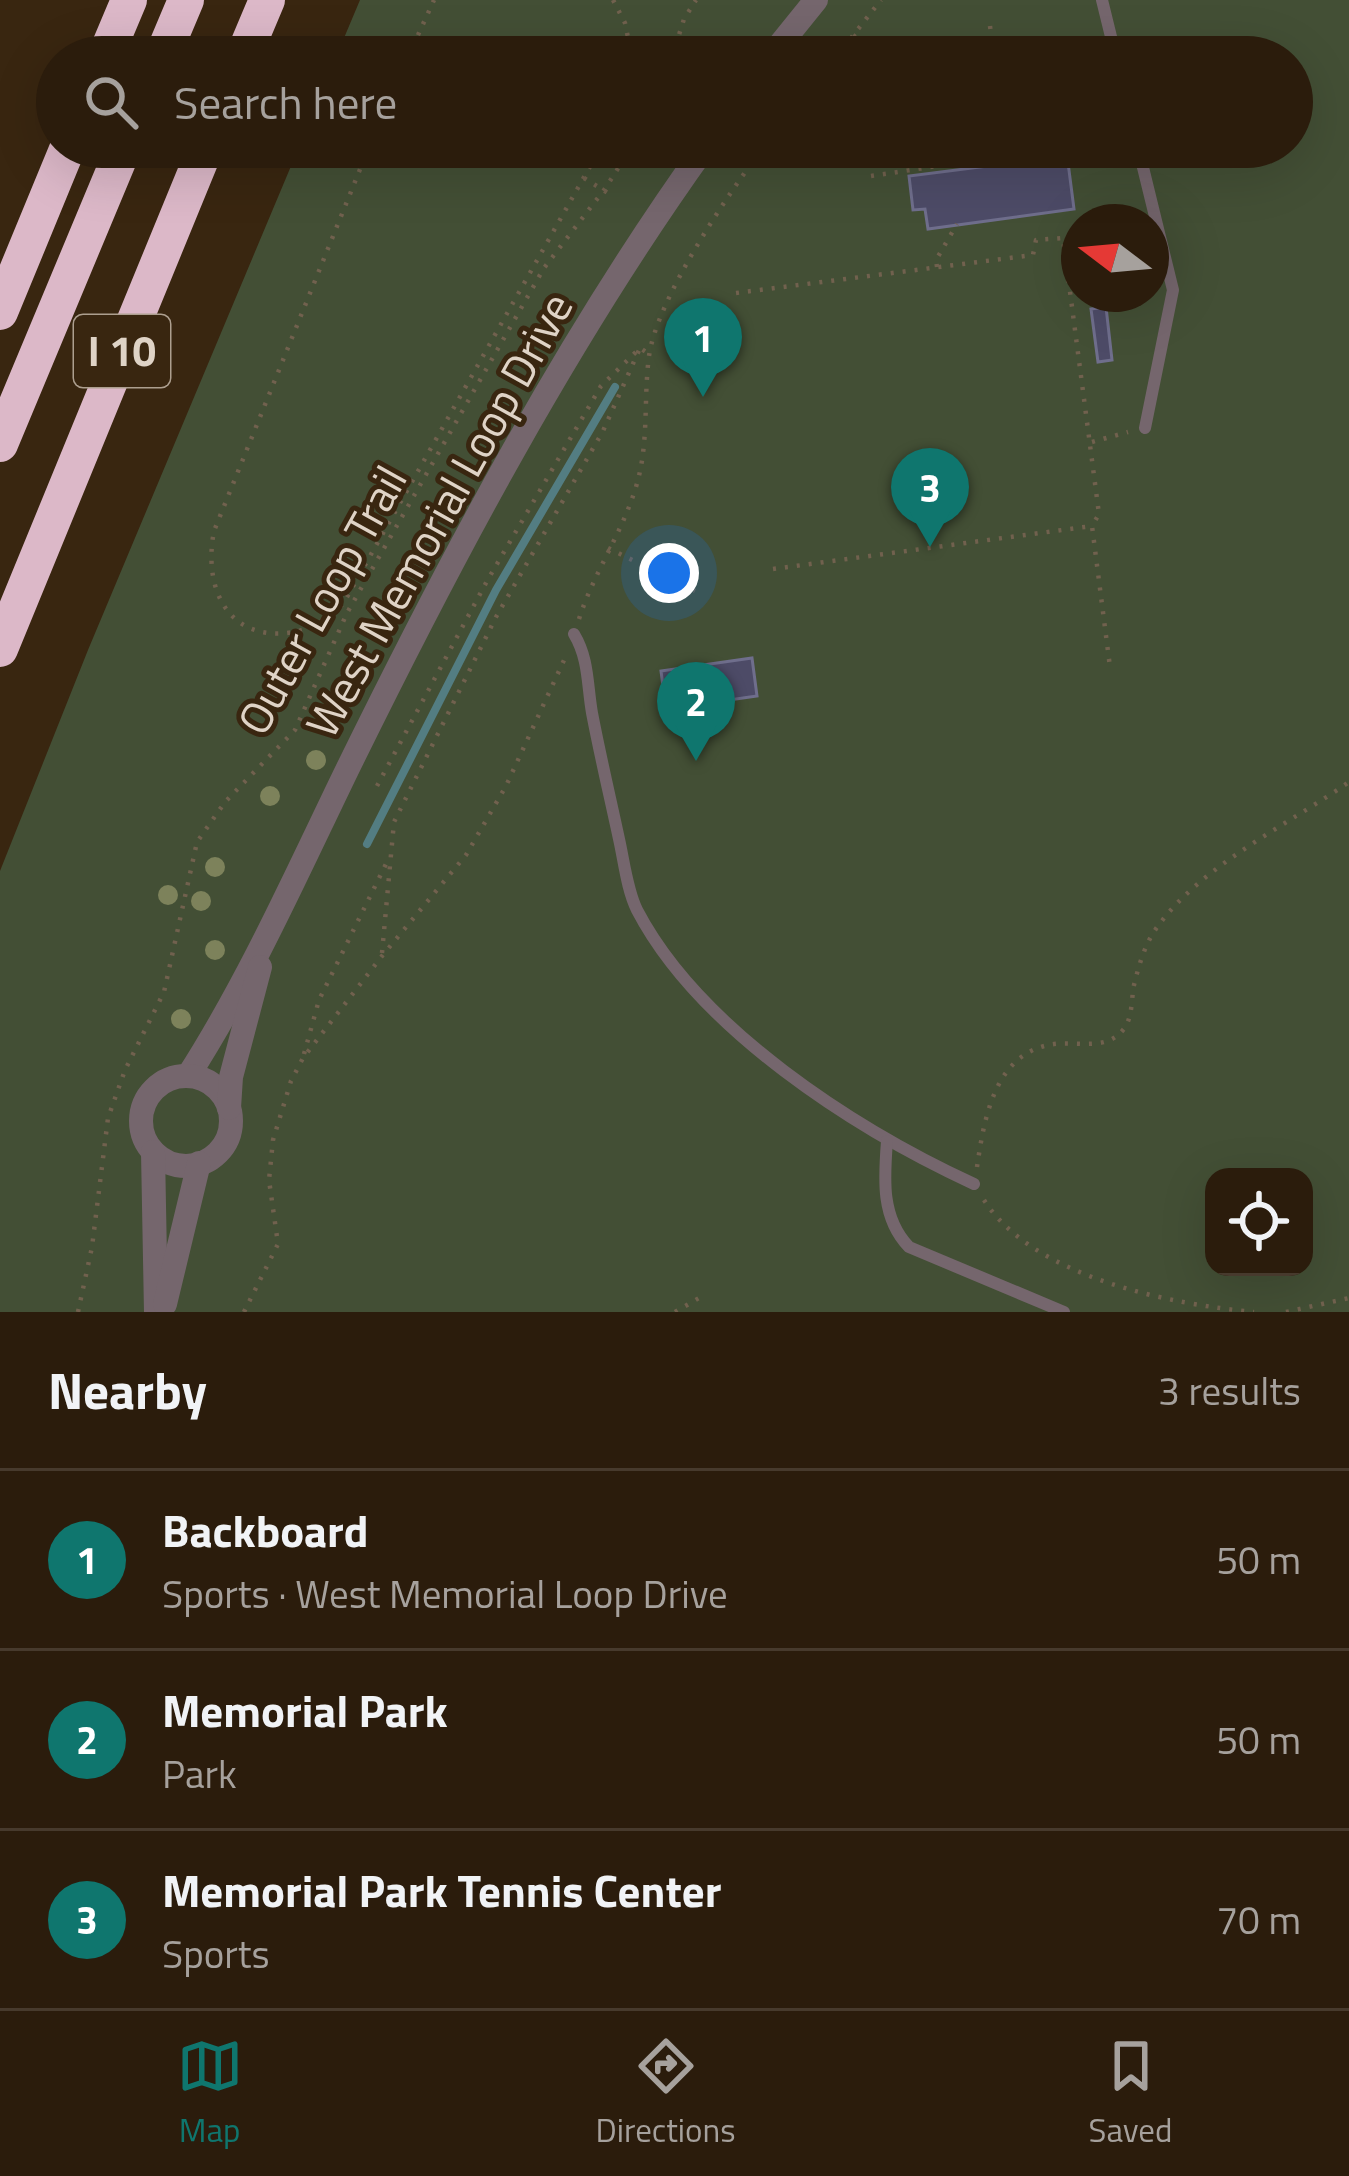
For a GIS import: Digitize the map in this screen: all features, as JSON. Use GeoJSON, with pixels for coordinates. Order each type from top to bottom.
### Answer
{"type":"FeatureCollection","features":[{"type":"Feature","properties":{"kind":"highway"},"geometry":{"type":"LineString","coordinates":[[114,36],[129,0]]}},
{"type":"Feature","properties":{"kind":"highway"},"geometry":{"type":"LineString","coordinates":[[171,36],[186,0]]}},
{"type":"Feature","properties":{"kind":"highway"},"geometry":{"type":"LineString","coordinates":[[252,36],[267,0]]}},
{"type":"Feature","properties":{"kind":"highway"},"geometry":{"type":"LineString","coordinates":[[0,311],[59,168]]}},
{"type":"Feature","properties":{"kind":"highway"},"geometry":{"type":"LineString","coordinates":[[0,444],[115,168]]}},
{"type":"Feature","properties":{"kind":"highway","name":"I 10"},"geometry":{"type":"LineString","coordinates":[[0,650],[197,168]]}},
{"type":"Feature","properties":{"kind":"highway"},"geometry":{"type":"LineString","coordinates":[[0,621],[38,556]]}},
{"type":"Feature","properties":{"kind":"street"},"geometry":{"type":"LineString","coordinates":[[787,36],[816,0]]}},
{"type":"Feature","properties":{"kind":"street","name":"West Memorial Loop Drive"},"geometry":{"type":"LineString","coordinates":[[188,1076],[268,936],[432,603],[592,322],[691,168]]}},
{"type":"Feature","properties":{"kind":"street","name":"West Memorial Loop Drive"},"geometry":{"type":"LineString","coordinates":[[229,1108],[231,1077],[268,936]]}},
{"type":"Feature","properties":{"kind":"street"},"geometry":{"type":"LineString","coordinates":[[153,1151],[179,1166],[199,1163],[224,1145],[229,1108],[215,1087],[188,1076],[159,1084],[142,1109],[141,1124],[153,1151],[160,1312]]}},
{"type":"Feature","properties":{"kind":"street"},"geometry":{"type":"LineString","coordinates":[[160,1312],[199,1163]]}},
{"type":"Feature","properties":{"kind":"lane"},"geometry":{"type":"LineString","coordinates":[[1102,0],[1111,36]]}},
{"type":"Feature","properties":{"kind":"lane"},"geometry":{"type":"LineString","coordinates":[[1143,168],[1173,290],[1145,428]]}},
{"type":"Feature","properties":{"kind":"lane"},"geometry":{"type":"LineString","coordinates":[[574,634],[586,654],[599,748],[634,906],[671,965],[737,1033],[887,1141],[974,1184]]}},
{"type":"Feature","properties":{"kind":"lane"},"geometry":{"type":"LineString","coordinates":[[887,1141],[884,1185],[894,1232],[909,1247],[1064,1312]]}},
{"type":"Feature","properties":{"kind":"path"},"geometry":{"type":"LineString","coordinates":[[418,36],[434,0]]}},
{"type":"Feature","properties":{"kind":"path"},"geometry":{"type":"LineString","coordinates":[[613,0],[628,36]]}},
{"type":"Feature","properties":{"kind":"path"},"geometry":{"type":"LineString","coordinates":[[679,36],[696,0]]}},
{"type":"Feature","properties":{"kind":"path"},"geometry":{"type":"LineString","coordinates":[[853,35],[881,0]]}},
{"type":"Feature","properties":{"kind":"path"},"geometry":{"type":"LineString","coordinates":[[990,26],[991,36]]}},
{"type":"Feature","properties":{"kind":"path"},"geometry":{"type":"LineString","coordinates":[[360,168],[217,520],[209,562],[213,589],[228,612],[257,628],[301,631],[344,604],[589,168]]}},
{"type":"Feature","properties":{"kind":"path","name":"Outer Loop Trail"},"geometry":{"type":"LineString","coordinates":[[77,1312],[92,1247],[112,1104],[164,992],[197,842],[225,802],[295,730],[347,613],[523,305],[562,241],[608,192],[621,168]]}},
{"type":"Feature","properties":{"kind":"path"},"geometry":{"type":"LineString","coordinates":[[244,1312],[278,1244],[269,1180],[273,1140],[291,1081],[303,1058],[466,855],[537,724],[634,496],[644,458],[649,354],[681,277],[751,168]]}},
{"type":"Feature","properties":{"kind":"path"},"geometry":{"type":"LineString","coordinates":[[871,176],[924,168]]}},
{"type":"Feature","properties":{"kind":"path"},"geometry":{"type":"LineString","coordinates":[[584,178],[608,192]]}},
{"type":"Feature","properties":{"kind":"path"},"geometry":{"type":"LineString","coordinates":[[937,267],[936,260],[957,224]]}},
{"type":"Feature","properties":{"kind":"path"},"geometry":{"type":"LineString","coordinates":[[736,293],[1034,255],[1036,240],[1063,238],[1100,514],[1092,526],[1110,667]]}},
{"type":"Feature","properties":{"kind":"path"},"geometry":{"type":"LineString","coordinates":[[640,348],[649,354]]}},
{"type":"Feature","properties":{"kind":"path"},"geometry":{"type":"LineString","coordinates":[[377,787],[488,580],[601,386],[640,348]]}},
{"type":"Feature","properties":{"kind":"path"},"geometry":{"type":"LineString","coordinates":[[382,956],[394,822],[496,617],[603,431],[640,348]]}},
{"type":"Feature","properties":{"kind":"path"},"geometry":{"type":"LineString","coordinates":[[1090,442],[1145,428]]}},
{"type":"Feature","properties":{"kind":"path"},"geometry":{"type":"LineString","coordinates":[[773,569],[1092,526]]}},
{"type":"Feature","properties":{"kind":"path"},"geometry":{"type":"LineString","coordinates":[[608,548],[695,591]]}},
{"type":"Feature","properties":{"kind":"path"},"geometry":{"type":"LineString","coordinates":[[1254,1312],[1143,1295],[1073,1268],[996,1219],[974,1184],[990,1097],[1004,1077],[1019,1061],[1052,1044],[1103,1043],[1120,1034],[1129,1021],[1141,957],[1158,926],[1217,872],[1349,782]]}},
{"type":"Feature","properties":{"kind":"path"},"geometry":{"type":"LineString","coordinates":[[303,1058],[319,1000],[390,857]]}},
{"type":"Feature","properties":{"kind":"path"},"geometry":{"type":"LineString","coordinates":[[675,1312],[699,1298]]}},
{"type":"Feature","properties":{"kind":"path"},"geometry":{"type":"LineString","coordinates":[[1286,1312],[1349,1298]]}},
{"type":"Feature","properties":{"kind":"green space"},"geometry":{"type":"Polygon","coordinates":[[[360,0],[1349,0],[1349,1312],[0,1312],[0,871],[290,168],[1313,168],[1313,36],[345,36],[360,0]]]}},
{"type":"Feature","properties":{"kind":"building"},"geometry":{"type":"Polygon","coordinates":[[[972,168],[1069,168],[1073,204],[1061,204],[1061,211],[928,229],[925,209],[913,210],[909,176],[972,168]]]}},
{"type":"Feature","properties":{"kind":"building"},"geometry":{"type":"Polygon","coordinates":[[[1091,312],[1107,312],[1112,360],[1098,362],[1091,312]]]}},
{"type":"Feature","properties":{"kind":"building"},"geometry":{"type":"Polygon","coordinates":[[[752,658],[757,696],[666,709],[661,671],[752,658]]]}},
{"type":"Feature","properties":{"kind":"waterway"},"geometry":{"type":"LineString","coordinates":[[367,844],[496,590],[615,387]]}},
{"type":"Feature","properties":{"kind":"place","name":"Backboard"},"geometry":{"type":"Point","coordinates":[703,397]}},
{"type":"Feature","properties":{"kind":"place","name":"Memorial Park Tennis Center"},"geometry":{"type":"Point","coordinates":[930,547]}},
{"type":"Feature","properties":{"kind":"place","name":"Memorial Park"},"geometry":{"type":"Point","coordinates":[696,761]}}]}
